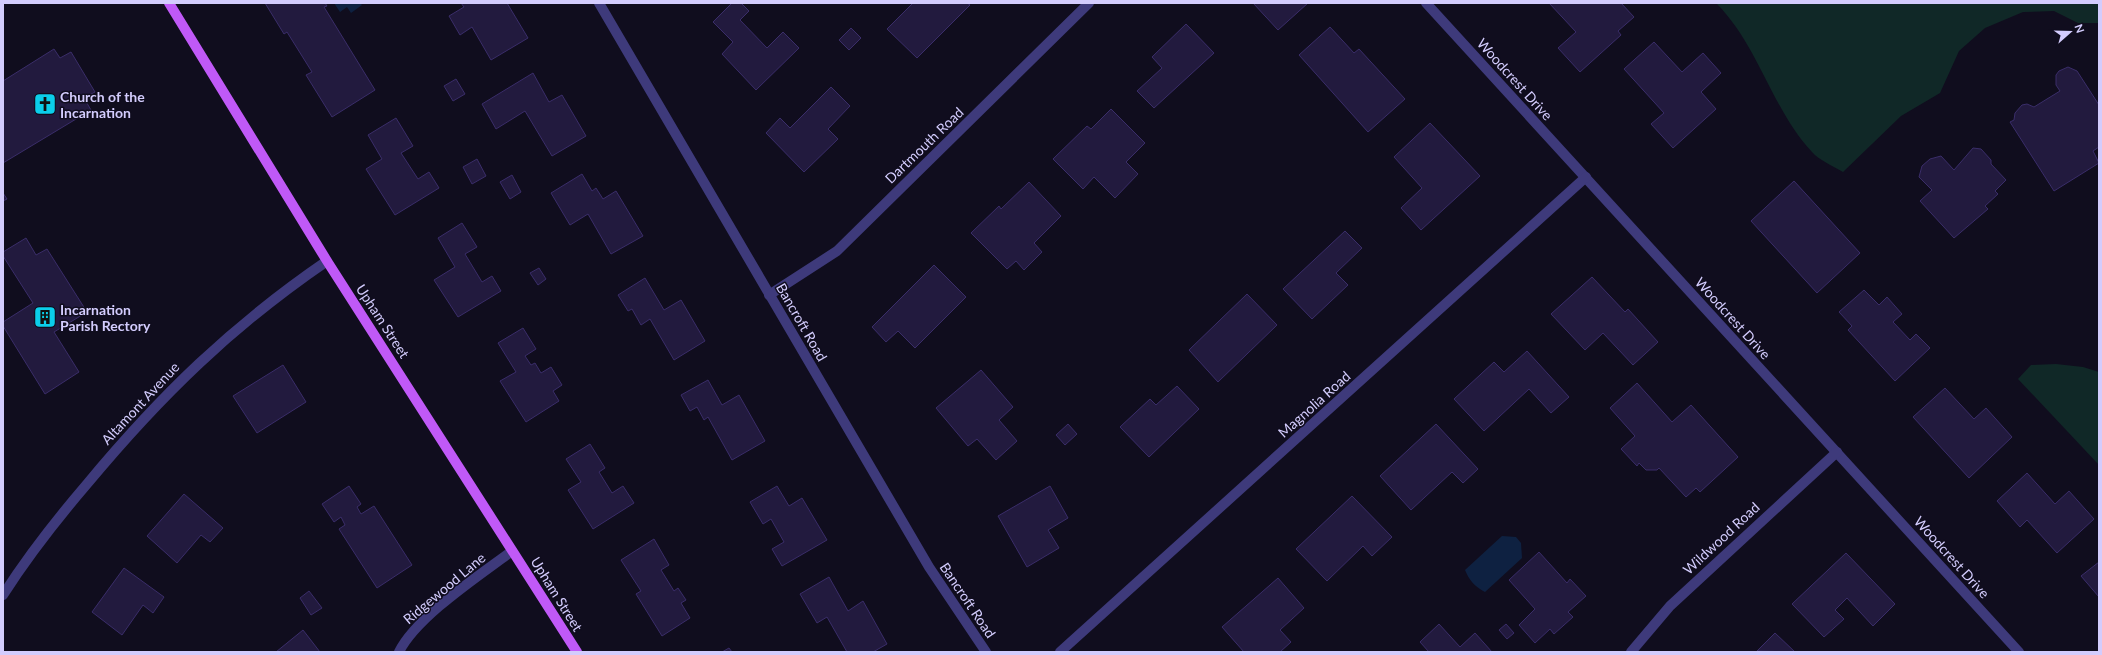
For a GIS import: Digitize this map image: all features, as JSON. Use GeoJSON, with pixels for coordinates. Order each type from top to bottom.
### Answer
{"type":"FeatureCollection","features":[{"type":"Feature","properties":{"kind":"main road","name":"Upham Street"},"geometry":{"type":"LineString","coordinates":[[169,3],[327,261],[577,652]]}},
{"type":"Feature","properties":{"kind":"street","name":"Bancroft Road"},"geometry":{"type":"LineString","coordinates":[[599,3],[929,567],[986,652]]}},
{"type":"Feature","properties":{"kind":"street","name":"Dartmouth Road"},"geometry":{"type":"LineString","coordinates":[[769,295],[837,251],[1089,3]]}},
{"type":"Feature","properties":{"kind":"street","name":"Woodcrest Drive"},"geometry":{"type":"LineString","coordinates":[[1426,3],[2019,652]]}},
{"type":"Feature","properties":{"kind":"street","name":"Magnolia Road"},"geometry":{"type":"LineString","coordinates":[[1060,652],[1586,177]]}},
{"type":"Feature","properties":{"kind":"street","name":"Altamont Avenue"},"geometry":{"type":"LineString","coordinates":[[3,595],[66,509],[158,401],[231,332],[269,301],[327,261]]}},
{"type":"Feature","properties":{"kind":"street","name":"Wildwood Road"},"geometry":{"type":"LineString","coordinates":[[1631,652],[1670,606],[1837,452]]}},
{"type":"Feature","properties":{"kind":"street","name":"Ridgewood Lane"},"geometry":{"type":"LineString","coordinates":[[399,652],[408,638],[423,621],[512,551]]}},
{"type":"Feature","properties":{"kind":"green space"},"geometry":{"type":"Polygon","coordinates":[[[1716,3],[2099,3],[2099,23],[2078,23],[2054,11],[2023,12],[1985,28],[1959,51],[1940,93],[1901,116],[1843,172],[1815,155],[1798,135],[1775,97],[1743,38],[1731,20],[1716,3]]]}},
{"type":"Feature","properties":{"kind":"green space"},"geometry":{"type":"Polygon","coordinates":[[[2056,364],[2083,367],[2099,372],[2099,465],[2018,379],[2031,365],[2056,364]]]}},
{"type":"Feature","properties":{"kind":"water"},"geometry":{"type":"Polygon","coordinates":[[[334,3],[360,3],[362,5],[351,13],[347,7],[340,12],[334,3]]]}},
{"type":"Feature","properties":{"kind":"water"},"geometry":{"type":"Polygon","coordinates":[[[1502,536],[1516,537],[1521,543],[1522,558],[1485,592],[1473,583],[1465,570],[1502,536]]]}},
{"type":"Feature","properties":{"kind":"building"},"geometry":{"type":"Polygon","coordinates":[[[265,3],[325,3],[327,6],[324,7],[375,90],[332,117],[306,75],[312,72],[287,32],[284,34],[265,3]]]}},
{"type":"Feature","properties":{"kind":"building"},"geometry":{"type":"Polygon","coordinates":[[[461,3],[507,3],[528,38],[491,60],[472,27],[460,35],[449,16],[464,7],[461,3]]]}},
{"type":"Feature","properties":{"kind":"building"},"geometry":{"type":"Polygon","coordinates":[[[732,3],[741,3],[749,11],[740,20],[767,48],[783,32],[799,48],[756,90],[722,54],[733,42],[713,22],[732,3]]]}},
{"type":"Feature","properties":{"kind":"building"},"geometry":{"type":"Polygon","coordinates":[[[913,3],[967,3],[970,5],[917,58],[887,29],[913,3]]]}},
{"type":"Feature","properties":{"kind":"building"},"geometry":{"type":"Polygon","coordinates":[[[1253,3],[1308,3],[1278,30],[1253,3]]]}},
{"type":"Feature","properties":{"kind":"building"},"geometry":{"type":"Polygon","coordinates":[[[1549,3],[1621,3],[1634,17],[1618,31],[1621,35],[1580,72],[1558,48],[1576,32],[1549,3]]]}},
{"type":"Feature","properties":{"kind":"building"},"geometry":{"type":"Polygon","coordinates":[[[1186,24],[1214,53],[1154,108],[1137,91],[1162,68],[1152,57],[1186,24]]]}},
{"type":"Feature","properties":{"kind":"building"},"geometry":{"type":"Polygon","coordinates":[[[1330,27],[1354,53],[1359,49],[1405,99],[1368,132],[1299,55],[1330,27]]]}},
{"type":"Feature","properties":{"kind":"building"},"geometry":{"type":"Polygon","coordinates":[[[851,28],[861,38],[849,50],[839,40],[851,28]]]}},
{"type":"Feature","properties":{"kind":"building"},"geometry":{"type":"Polygon","coordinates":[[[1654,42],[1682,72],[1703,53],[1721,73],[1701,92],[1716,109],[1673,148],[1651,124],[1664,113],[1624,69],[1654,42]]]}},
{"type":"Feature","properties":{"kind":"building","name":"Church of the Incarnation"},"geometry":{"type":"Polygon","coordinates":[[[54,49],[60,58],[71,52],[95,92],[84,98],[91,110],[3,163],[3,81],[54,49]]]}},
{"type":"Feature","properties":{"kind":"building"},"geometry":{"type":"Polygon","coordinates":[[[2068,67],[2077,71],[2099,105],[2099,147],[2093,151],[2099,163],[2054,191],[2010,122],[2014,120],[2015,113],[2022,105],[2027,104],[2034,107],[2060,91],[2056,85],[2056,75],[2059,71],[2068,67]]]}},
{"type":"Feature","properties":{"kind":"building"},"geometry":{"type":"Polygon","coordinates":[[[533,73],[549,102],[562,95],[586,136],[552,156],[525,111],[496,129],[482,104],[533,73]]]}},
{"type":"Feature","properties":{"kind":"building"},"geometry":{"type":"Polygon","coordinates":[[[456,79],[465,94],[453,101],[444,86],[456,79]]]}},
{"type":"Feature","properties":{"kind":"building"},"geometry":{"type":"Polygon","coordinates":[[[831,87],[850,106],[828,129],[838,139],[804,172],[766,133],[780,118],[790,128],[831,87]]]}},
{"type":"Feature","properties":{"kind":"building"},"geometry":{"type":"Polygon","coordinates":[[[1111,109],[1145,143],[1126,162],[1138,174],[1115,198],[1094,177],[1083,189],[1053,159],[1087,126],[1091,129],[1111,109]]]}},
{"type":"Feature","properties":{"kind":"building"},"geometry":{"type":"Polygon","coordinates":[[[396,118],[413,146],[401,153],[418,179],[429,172],[439,188],[395,215],[366,169],[382,159],[368,135],[396,118]]]}},
{"type":"Feature","properties":{"kind":"building"},"geometry":{"type":"Polygon","coordinates":[[[1430,123],[1480,176],[1421,230],[1401,208],[1422,188],[1394,157],[1430,123]]]}},
{"type":"Feature","properties":{"kind":"building"},"geometry":{"type":"Polygon","coordinates":[[[1973,148],[1981,149],[1991,160],[1991,164],[2006,180],[1995,191],[1998,194],[1985,206],[1988,209],[1954,238],[1920,201],[1932,190],[1919,177],[1922,166],[1930,159],[1941,156],[1954,170],[1973,148]]]}},
{"type":"Feature","properties":{"kind":"building"},"geometry":{"type":"Polygon","coordinates":[[[477,159],[486,176],[472,184],[463,167],[477,159]]]}},
{"type":"Feature","properties":{"kind":"building"},"geometry":{"type":"Polygon","coordinates":[[[582,174],[592,191],[596,188],[603,199],[616,191],[643,236],[611,254],[588,214],[570,225],[551,193],[582,174]]]}},
{"type":"Feature","properties":{"kind":"building"},"geometry":{"type":"Polygon","coordinates":[[[512,175],[521,192],[510,199],[500,182],[512,175]]]}},
{"type":"Feature","properties":{"kind":"building"},"geometry":{"type":"Polygon","coordinates":[[[1794,181],[1860,253],[1817,293],[1751,221],[1794,181]]]}},
{"type":"Feature","properties":{"kind":"building"},"geometry":{"type":"Polygon","coordinates":[[[1029,182],[1061,216],[1034,243],[1042,252],[1024,270],[1016,261],[1007,269],[971,233],[999,206],[1001,209],[1029,182]]]}},
{"type":"Feature","properties":{"kind":"building"},"geometry":{"type":"Polygon","coordinates":[[[3,193],[7,199],[3,201],[3,193]]]}},
{"type":"Feature","properties":{"kind":"building"},"geometry":{"type":"Polygon","coordinates":[[[462,223],[477,247],[465,254],[482,282],[492,276],[501,291],[458,317],[434,280],[455,267],[438,238],[462,223]]]}},
{"type":"Feature","properties":{"kind":"building"},"geometry":{"type":"Polygon","coordinates":[[[1345,231],[1362,248],[1336,273],[1348,285],[1312,319],[1283,289],[1345,231]]]}},
{"type":"Feature","properties":{"kind":"building","name":"Incarnation Parish Rectory"},"geometry":{"type":"Polygon","coordinates":[[[26,238],[36,255],[47,249],[87,312],[54,332],[79,372],[45,394],[3,326],[3,322],[33,303],[3,256],[3,252],[26,238]]]}},
{"type":"Feature","properties":{"kind":"building"},"geometry":{"type":"Polygon","coordinates":[[[934,265],[966,297],[915,348],[898,331],[886,342],[872,327],[934,265]]]}},
{"type":"Feature","properties":{"kind":"building"},"geometry":{"type":"Polygon","coordinates":[[[539,268],[546,279],[538,285],[530,273],[539,268]]]}},
{"type":"Feature","properties":{"kind":"building"},"geometry":{"type":"Polygon","coordinates":[[[1592,277],[1625,312],[1628,309],[1658,342],[1633,365],[1603,333],[1585,350],[1551,314],[1592,277]]]}},
{"type":"Feature","properties":{"kind":"building"},"geometry":{"type":"Polygon","coordinates":[[[645,278],[664,310],[681,300],[705,341],[674,360],[650,319],[641,325],[632,309],[628,311],[618,295],[645,278]]]}},
{"type":"Feature","properties":{"kind":"building"},"geometry":{"type":"Polygon","coordinates":[[[1864,290],[1879,305],[1887,297],[1902,314],[1893,322],[1910,340],[1916,334],[1930,348],[1895,381],[1848,330],[1852,326],[1839,312],[1864,290]]]}},
{"type":"Feature","properties":{"kind":"building"},"geometry":{"type":"Polygon","coordinates":[[[1247,294],[1277,325],[1218,382],[1189,350],[1247,294]]]}},
{"type":"Feature","properties":{"kind":"building"},"geometry":{"type":"Polygon","coordinates":[[[523,328],[536,349],[525,356],[531,365],[535,363],[541,373],[551,367],[562,385],[553,391],[559,401],[526,422],[500,381],[516,372],[498,343],[523,328]]]}},
{"type":"Feature","properties":{"kind":"building"},"geometry":{"type":"Polygon","coordinates":[[[1527,351],[1569,397],[1551,413],[1529,389],[1484,431],[1454,399],[1494,362],[1504,372],[1527,351]]]}},
{"type":"Feature","properties":{"kind":"building"},"geometry":{"type":"Polygon","coordinates":[[[283,365],[306,402],[257,433],[233,396],[283,365]]]}},
{"type":"Feature","properties":{"kind":"building"},"geometry":{"type":"Polygon","coordinates":[[[981,370],[1013,407],[999,420],[1017,441],[996,460],[977,439],[968,446],[936,408],[981,370]]]}},
{"type":"Feature","properties":{"kind":"building"},"geometry":{"type":"Polygon","coordinates":[[[708,380],[722,405],[739,395],[765,441],[732,460],[708,417],[704,420],[697,407],[690,411],[681,395],[708,380]]]}},
{"type":"Feature","properties":{"kind":"building"},"geometry":{"type":"Polygon","coordinates":[[[1637,383],[1672,422],[1691,405],[1738,457],[1700,492],[1696,488],[1686,497],[1659,468],[1657,470],[1646,470],[1639,463],[1637,466],[1621,449],[1635,436],[1610,408],[1637,383]]]}},
{"type":"Feature","properties":{"kind":"building"},"geometry":{"type":"Polygon","coordinates":[[[1177,386],[1199,409],[1149,457],[1120,427],[1150,399],[1156,405],[1177,386]]]}},
{"type":"Feature","properties":{"kind":"building"},"geometry":{"type":"Polygon","coordinates":[[[1945,388],[1974,419],[1986,408],[2012,437],[1969,478],[1913,417],[1945,388]]]}},
{"type":"Feature","properties":{"kind":"building"},"geometry":{"type":"Polygon","coordinates":[[[1068,424],[1077,434],[1065,445],[1056,435],[1068,424]]]}},
{"type":"Feature","properties":{"kind":"building"},"geometry":{"type":"Polygon","coordinates":[[[1436,424],[1478,469],[1463,483],[1452,472],[1411,510],[1380,476],[1436,424]]]}},
{"type":"Feature","properties":{"kind":"building"},"geometry":{"type":"Polygon","coordinates":[[[590,444],[605,468],[599,472],[612,493],[623,486],[634,503],[593,529],[568,490],[581,482],[566,459],[590,444]]]}},
{"type":"Feature","properties":{"kind":"building"},"geometry":{"type":"Polygon","coordinates":[[[2027,473],[2055,504],[2069,491],[2094,519],[2057,553],[2027,520],[2020,527],[1997,501],[2027,473]]]}},
{"type":"Feature","properties":{"kind":"building"},"geometry":{"type":"Polygon","coordinates":[[[349,486],[361,504],[357,507],[361,514],[374,506],[412,565],[377,588],[339,529],[345,525],[341,517],[334,522],[322,504],[349,486]]]}},
{"type":"Feature","properties":{"kind":"building"},"geometry":{"type":"Polygon","coordinates":[[[777,486],[789,506],[802,498],[827,540],[782,566],[772,549],[784,542],[771,519],[763,524],[750,502],[777,486]]]}},
{"type":"Feature","properties":{"kind":"building"},"geometry":{"type":"Polygon","coordinates":[[[1050,486],[1068,518],[1048,530],[1059,548],[1027,567],[998,516],[1050,486]]]}},
{"type":"Feature","properties":{"kind":"building"},"geometry":{"type":"Polygon","coordinates":[[[184,494],[223,528],[210,542],[201,535],[177,563],[147,536],[184,494]]]}},
{"type":"Feature","properties":{"kind":"building"},"geometry":{"type":"Polygon","coordinates":[[[1352,496],[1392,537],[1372,556],[1363,546],[1327,581],[1296,549],[1352,496]]]}},
{"type":"Feature","properties":{"kind":"building"},"geometry":{"type":"Polygon","coordinates":[[[654,539],[669,565],[661,570],[674,591],[678,588],[686,600],[681,603],[690,618],[662,636],[636,594],[641,591],[621,560],[654,539]]]}},
{"type":"Feature","properties":{"kind":"building"},"geometry":{"type":"Polygon","coordinates":[[[1539,552],[1567,583],[1570,579],[1586,596],[1568,612],[1573,617],[1554,634],[1550,629],[1535,643],[1519,625],[1535,609],[1509,580],[1539,552]]]}},
{"type":"Feature","properties":{"kind":"building"},"geometry":{"type":"Polygon","coordinates":[[[1846,553],[1895,604],[1873,626],[1847,598],[1835,610],[1844,619],[1824,637],[1792,604],[1846,553]]]}},
{"type":"Feature","properties":{"kind":"building"},"geometry":{"type":"Polygon","coordinates":[[[2099,562],[2099,597],[2081,576],[2099,562]]]}},
{"type":"Feature","properties":{"kind":"building"},"geometry":{"type":"Polygon","coordinates":[[[124,568],[164,597],[153,613],[143,605],[122,635],[92,612],[124,568]]]}},
{"type":"Feature","properties":{"kind":"building"},"geometry":{"type":"Polygon","coordinates":[[[829,577],[848,611],[863,601],[887,644],[873,652],[847,652],[827,617],[817,623],[800,594],[829,577]]]}},
{"type":"Feature","properties":{"kind":"building"},"geometry":{"type":"Polygon","coordinates":[[[1278,578],[1304,608],[1280,630],[1291,642],[1280,652],[1244,652],[1222,627],[1278,578]]]}},
{"type":"Feature","properties":{"kind":"building"},"geometry":{"type":"Polygon","coordinates":[[[309,591],[322,608],[311,615],[300,598],[309,591]]]}},
{"type":"Feature","properties":{"kind":"building"},"geometry":{"type":"Polygon","coordinates":[[[1439,624],[1460,647],[1475,633],[1492,652],[1429,652],[1420,642],[1439,624]]]}},
{"type":"Feature","properties":{"kind":"building"},"geometry":{"type":"Polygon","coordinates":[[[1506,624],[1514,633],[1507,639],[1499,630],[1506,624]]]}},
{"type":"Feature","properties":{"kind":"building"},"geometry":{"type":"Polygon","coordinates":[[[303,630],[320,652],[276,652],[303,630]]]}},
{"type":"Feature","properties":{"kind":"building"},"geometry":{"type":"Polygon","coordinates":[[[1775,633],[1795,652],[1757,651],[1775,633]]]}},
{"type":"Feature","properties":{"kind":"building"},"geometry":{"type":"Polygon","coordinates":[[[729,648],[732,652],[722,652],[729,648]]]}},
{"type":"Feature","properties":{"kind":"place","name":"Church of the Incarnation"},"geometry":{"type":"Point","coordinates":[45,104]}},
{"type":"Feature","properties":{"kind":"place","name":"Incarnation Parish Rectory"},"geometry":{"type":"Point","coordinates":[45,317]}}]}
